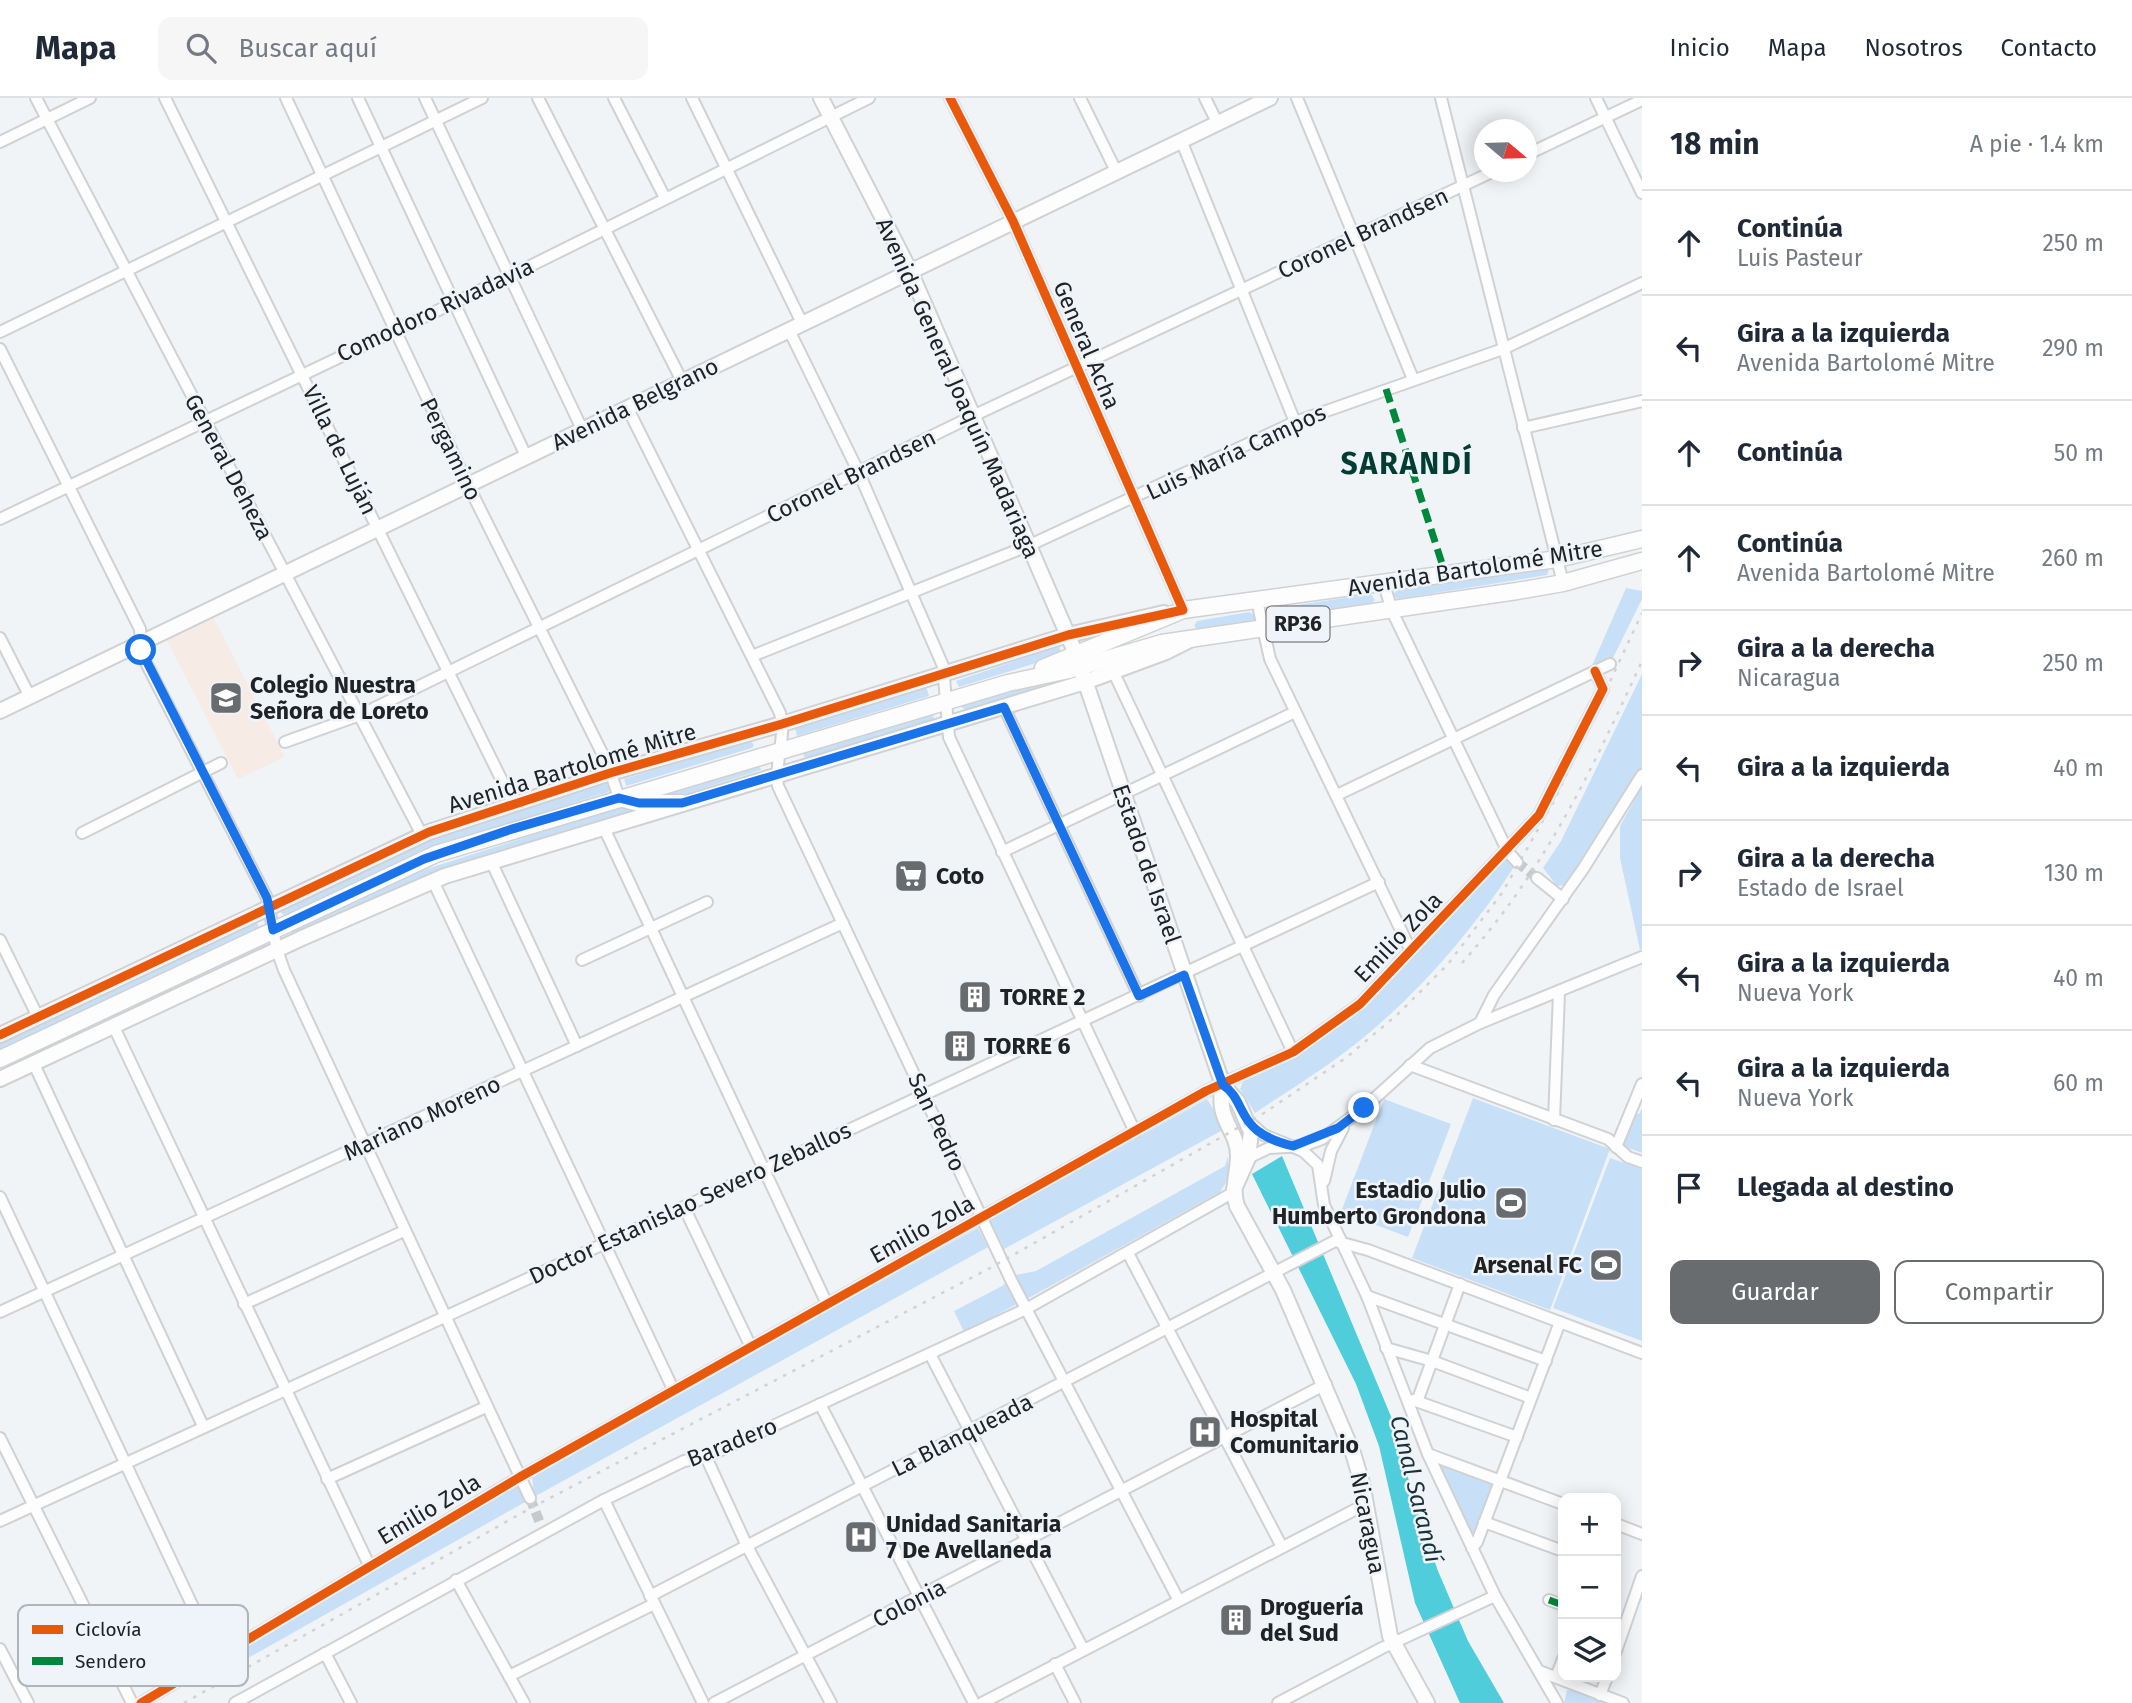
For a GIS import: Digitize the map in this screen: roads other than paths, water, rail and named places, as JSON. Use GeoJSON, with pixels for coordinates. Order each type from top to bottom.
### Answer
{"type":"FeatureCollection","features":[{"type":"Feature","properties":{"kind":"main road","name":"Avenida Bartolomé Mitre"},"geometry":{"type":"LineString","coordinates":[[1078,660],[1183,610],[1557,559],[1642,539]]}},
{"type":"Feature","properties":{"kind":"main road","name":"Avenida Bartolomé Mitre"},"geometry":{"type":"LineString","coordinates":[[0,1059],[436,854],[778,749],[944,702],[1078,660],[1162,643],[1392,611],[1563,583],[1642,561]]}},
{"type":"Feature","properties":{"kind":"main road"},"geometry":{"type":"LineString","coordinates":[[1609,570],[1642,572]]}},
{"type":"Feature","properties":{"kind":"main road"},"geometry":{"type":"LineString","coordinates":[[1162,643],[1185,631],[1183,610]]}},
{"type":"Feature","properties":{"kind":"main road"},"geometry":{"type":"LineString","coordinates":[[619,798],[639,803],[682,803]]}},
{"type":"Feature","properties":{"kind":"street","name":"General Deheza"},"geometry":{"type":"LineString","coordinates":[[36,98],[422,835]]}},
{"type":"Feature","properties":{"kind":"street"},"geometry":{"type":"LineString","coordinates":[[0,142],[89,98]]}},
{"type":"Feature","properties":{"kind":"street","name":"Villa de Luján"},"geometry":{"type":"LineString","coordinates":[[165,98],[513,803]]}},
{"type":"Feature","properties":{"kind":"street","name":"Pergamino"},"geometry":{"type":"LineString","coordinates":[[286,98],[468,485],[610,773],[619,798]]}},
{"type":"Feature","properties":{"kind":"street"},"geometry":{"type":"LineString","coordinates":[[358,98],[526,456]]}},
{"type":"Feature","properties":{"kind":"street"},"geometry":{"type":"LineString","coordinates":[[425,98],[582,429]]}},
{"type":"Feature","properties":{"kind":"street"},"geometry":{"type":"LineString","coordinates":[[0,332],[482,98]]}},
{"type":"Feature","properties":{"kind":"street"},"geometry":{"type":"LineString","coordinates":[[538,98],[682,381]]}},
{"type":"Feature","properties":{"kind":"street"},"geometry":{"type":"LineString","coordinates":[[614,98],[665,198]]}},
{"type":"Feature","properties":{"kind":"street"},"geometry":{"type":"LineString","coordinates":[[692,98],[728,168],[912,594],[944,674],[946,724],[1002,852],[1136,1132]]}},
{"type":"Feature","properties":{"kind":"street","name":"Avenida General Joaquín Madariaga"},"geometry":{"type":"LineString","coordinates":[[821,98],[910,271],[975,415],[1068,635],[1085,682]]}},
{"type":"Feature","properties":{"kind":"street","name":"Comodoro Rivadavia"},"geometry":{"type":"LineString","coordinates":[[0,519],[301,373],[508,277],[869,98]]}},
{"type":"Feature","properties":{"kind":"street","name":"General Acha"},"geometry":{"type":"LineString","coordinates":[[950,98],[1013,221],[1183,610]]}},
{"type":"Feature","properties":{"kind":"street"},"geometry":{"type":"LineString","coordinates":[[1080,98],[1116,171]]}},
{"type":"Feature","properties":{"kind":"street"},"geometry":{"type":"LineString","coordinates":[[1205,98],[1217,122]]}},
{"type":"Feature","properties":{"kind":"street","name":"Avenida Belgrano"},"geometry":{"type":"LineString","coordinates":[[0,711],[1270,98]]}},
{"type":"Feature","properties":{"kind":"street"},"geometry":{"type":"LineString","coordinates":[[1297,98],[1413,379]]}},
{"type":"Feature","properties":{"kind":"street"},"geometry":{"type":"LineString","coordinates":[[1441,98],[1563,583]]}},
{"type":"Feature","properties":{"kind":"street"},"geometry":{"type":"LineString","coordinates":[[1596,98],[1642,194]]}},
{"type":"Feature","properties":{"kind":"street"},"geometry":{"type":"LineString","coordinates":[[1537,150],[1642,100]]}},
{"type":"Feature","properties":{"kind":"street"},"geometry":{"type":"LineString","coordinates":[[1181,140],[1295,422]]}},
{"type":"Feature","properties":{"kind":"street","name":"Coronel Brandsen"},"geometry":{"type":"LineString","coordinates":[[285,742],[360,715],[975,415],[1474,181]]}},
{"type":"Feature","properties":{"kind":"street","name":"Luis María Campos"},"geometry":{"type":"LineString","coordinates":[[752,656],[1030,545],[1295,422],[1503,349],[1642,283]]}},
{"type":"Feature","properties":{"kind":"street"},"geometry":{"type":"LineString","coordinates":[[0,349],[140,629],[142,655],[270,908],[277,950],[404,1231],[530,1498]]}},
{"type":"Feature","properties":{"kind":"street"},"geometry":{"type":"LineString","coordinates":[[1523,428],[1642,401]]}},
{"type":"Feature","properties":{"kind":"street"},"geometry":{"type":"LineString","coordinates":[[628,409],[752,656],[782,724]]}},
{"type":"Feature","properties":{"kind":"street"},"geometry":{"type":"LineString","coordinates":[[1384,584],[1392,611],[1452,739],[1508,852],[1517,862]]}},
{"type":"Feature","properties":{"kind":"street"},"geometry":{"type":"LineString","coordinates":[[1257,601],[1269,659],[1411,951]]}},
{"type":"Feature","properties":{"kind":"street","name":"Avenida Bartolomé Mitre"},"geometry":{"type":"LineString","coordinates":[[0,1035],[422,835],[513,803],[782,724],[1068,635],[1183,610]]}},
{"type":"Feature","properties":{"kind":"street"},"geometry":{"type":"LineString","coordinates":[[0,638],[30,697]]}},
{"type":"Feature","properties":{"kind":"street","name":"Avenida Bartolomé Mitre"},"geometry":{"type":"LineString","coordinates":[[0,1079],[277,950],[433,881],[776,774],[1114,673],[1191,639]]}},
{"type":"Feature","properties":{"kind":"street"},"geometry":{"type":"LineString","coordinates":[[1337,795],[1610,664]]}},
{"type":"Feature","properties":{"kind":"street","name":"Emilio Zola"},"geometry":{"type":"LineString","coordinates":[[248,1640],[520,1476],[750,1345],[1206,1091],[1293,1052],[1353,1011],[1508,852],[1545,807],[1603,689],[1595,671]]}},
{"type":"Feature","properties":{"kind":"street"},"geometry":{"type":"LineString","coordinates":[[1114,673],[1293,1052]]}},
{"type":"Feature","properties":{"kind":"street","name":"Estado de Israel"},"geometry":{"type":"LineString","coordinates":[[1085,682],[1223,1085],[1223,1118],[1238,1152],[1234,1190]]}},
{"type":"Feature","properties":{"kind":"street"},"geometry":{"type":"LineString","coordinates":[[1004,707],[1139,996]]}},
{"type":"Feature","properties":{"kind":"street"},"geometry":{"type":"LineString","coordinates":[[1002,852],[1295,712]]}},
{"type":"Feature","properties":{"kind":"street","name":"San Pedro"},"geometry":{"type":"LineString","coordinates":[[782,724],[776,774],[778,786],[1026,1309],[1178,1599]]}},
{"type":"Feature","properties":{"kind":"street"},"geometry":{"type":"LineString","coordinates":[[82,833],[220,763]]}},
{"type":"Feature","properties":{"kind":"street"},"geometry":{"type":"LineString","coordinates":[[1480,1023],[1494,995],[1563,899],[1642,775]]}},
{"type":"Feature","properties":{"kind":"street"},"geometry":{"type":"LineString","coordinates":[[604,828],[827,1304]]}},
{"type":"Feature","properties":{"kind":"street"},"geometry":{"type":"LineString","coordinates":[[491,862],[577,1046]]}},
{"type":"Feature","properties":{"kind":"street"},"geometry":{"type":"LineString","coordinates":[[1537,878],[1563,899]]}},
{"type":"Feature","properties":{"kind":"street"},"geometry":{"type":"LineString","coordinates":[[433,881],[673,1389]]}},
{"type":"Feature","properties":{"kind":"street","name":"Doctor Estanislao Severo Zeballos"},"geometry":{"type":"LineString","coordinates":[[0,1521],[1083,1023],[1379,882]]}},
{"type":"Feature","properties":{"kind":"street"},"geometry":{"type":"LineString","coordinates":[[582,960],[707,902]]}},
{"type":"Feature","properties":{"kind":"street","name":"Mariano Moreno"},"geometry":{"type":"LineString","coordinates":[[0,1312],[205,1220],[843,923]]}},
{"type":"Feature","properties":{"kind":"street"},"geometry":{"type":"LineString","coordinates":[[0,940],[38,1017]]}},
{"type":"Feature","properties":{"kind":"street"},"geometry":{"type":"LineString","coordinates":[[1248,1158],[1269,1148],[1293,1146],[1338,1128],[1410,1065],[1448,1036],[1641,961]]}},
{"type":"Feature","properties":{"kind":"street"},"geometry":{"type":"LineString","coordinates":[[1554,1120],[1559,993]]}},
{"type":"Feature","properties":{"kind":"street"},"geometry":{"type":"LineString","coordinates":[[113,1025],[370,1567]]}},
{"type":"Feature","properties":{"kind":"street"},"geometry":{"type":"LineString","coordinates":[[33,1062],[202,1426]]}},
{"type":"Feature","properties":{"kind":"street"},"geometry":{"type":"LineString","coordinates":[[1410,1065],[1608,1139],[1628,1157],[1642,1162]]}},
{"type":"Feature","properties":{"kind":"street"},"geometry":{"type":"LineString","coordinates":[[1616,1147],[1642,1084]]}},
{"type":"Feature","properties":{"kind":"street","name":"Estado de Israel"},"geometry":{"type":"LineString","coordinates":[[1223,1085],[1232,1092],[1249,1122]]}},
{"type":"Feature","properties":{"kind":"street"},"geometry":{"type":"LineString","coordinates":[[1323,1188],[1331,1150],[1351,1118]]}},
{"type":"Feature","properties":{"kind":"street"},"geometry":{"type":"LineString","coordinates":[[1249,1122],[1264,1135],[1293,1146],[1314,1160],[1323,1188],[1324,1205],[1344,1241],[1386,1348],[1413,1400],[1428,1454],[1495,1595],[1557,1703]]}},
{"type":"Feature","properties":{"kind":"street"},"geometry":{"type":"LineString","coordinates":[[1234,1190],[1248,1158],[1251,1142],[1249,1122]]}},
{"type":"Feature","properties":{"kind":"street","name":"Baradero"},"geometry":{"type":"LineString","coordinates":[[235,1703],[456,1580],[542,1527],[684,1461],[706,1457],[1026,1309],[1234,1190]]}},
{"type":"Feature","properties":{"kind":"street","name":"Nicaragua"},"geometry":{"type":"LineString","coordinates":[[1234,1190],[1241,1216],[1280,1271],[1356,1462],[1393,1644],[1427,1703]]}},
{"type":"Feature","properties":{"kind":"street"},"geometry":{"type":"LineString","coordinates":[[0,1197],[192,1605]]}},
{"type":"Feature","properties":{"kind":"street"},"geometry":{"type":"LineString","coordinates":[[684,1207],[750,1345]]}},
{"type":"Feature","properties":{"kind":"street"},"geometry":{"type":"LineString","coordinates":[[244,1304],[404,1231]]}},
{"type":"Feature","properties":{"kind":"street"},"geometry":{"type":"LineString","coordinates":[[1344,1241],[1642,1353]]}},
{"type":"Feature","properties":{"kind":"street","name":"La Blanqueada"},"geometry":{"type":"LineString","coordinates":[[509,1676],[860,1486],[1169,1329],[1329,1243],[1344,1241]]}},
{"type":"Feature","properties":{"kind":"street"},"geometry":{"type":"LineString","coordinates":[[1128,1253],[1282,1547]]}},
{"type":"Feature","properties":{"kind":"street"},"geometry":{"type":"LineString","coordinates":[[1413,1400],[1432,1362],[1460,1284]]}},
{"type":"Feature","properties":{"kind":"street"},"geometry":{"type":"LineString","coordinates":[[1367,1296],[1546,1361]]}},
{"type":"Feature","properties":{"kind":"street"},"geometry":{"type":"LineString","coordinates":[[1472,1548],[1478,1542],[1560,1322]]}},
{"type":"Feature","properties":{"kind":"street"},"geometry":{"type":"LineString","coordinates":[[1386,1348],[1531,1398]]}},
{"type":"Feature","properties":{"kind":"street"},"geometry":{"type":"LineString","coordinates":[[930,1354],[1083,1649]]}},
{"type":"Feature","properties":{"kind":"street","name":"Colonia"},"geometry":{"type":"LineString","coordinates":[[714,1703],[920,1598],[1326,1384]]}},
{"type":"Feature","properties":{"kind":"street"},"geometry":{"type":"LineString","coordinates":[[1413,1400],[1517,1437]]}},
{"type":"Feature","properties":{"kind":"street"},"geometry":{"type":"LineString","coordinates":[[820,1404],[974,1703]]}},
{"type":"Feature","properties":{"kind":"street"},"geometry":{"type":"LineString","coordinates":[[327,1479],[486,1407]]}},
{"type":"Feature","properties":{"kind":"street"},"geometry":{"type":"LineString","coordinates":[[0,1438],[83,1605]]}},
{"type":"Feature","properties":{"kind":"street"},"geometry":{"type":"LineString","coordinates":[[1428,1454],[1558,1502]]}},
{"type":"Feature","properties":{"kind":"street"},"geometry":{"type":"LineString","coordinates":[[706,1457],[747,1546],[831,1703]]}},
{"type":"Feature","properties":{"kind":"street"},"geometry":{"type":"LineString","coordinates":[[604,1500],[703,1703]]}},
{"type":"Feature","properties":{"kind":"street"},"geometry":{"type":"LineString","coordinates":[[982,1703],[1178,1599],[1366,1504]]}},
{"type":"Feature","properties":{"kind":"street"},"geometry":{"type":"LineString","coordinates":[[1484,1522],[1558,1549]]}},
{"type":"Feature","properties":{"kind":"street"},"geometry":{"type":"LineString","coordinates":[[1621,1526],[1642,1534]]}},
{"type":"Feature","properties":{"kind":"street"},"geometry":{"type":"LineString","coordinates":[[1621,1637],[1642,1576]]}},
{"type":"Feature","properties":{"kind":"street"},"geometry":{"type":"LineString","coordinates":[[456,1580],[524,1703]]}},
{"type":"Feature","properties":{"kind":"street"},"geometry":{"type":"LineString","coordinates":[[1278,1703],[1495,1595]]}},
{"type":"Feature","properties":{"kind":"street"},"geometry":{"type":"LineString","coordinates":[[1549,1600],[1558,1603]]}},
{"type":"Feature","properties":{"kind":"street"},"geometry":{"type":"LineString","coordinates":[[0,1649],[18,1684]]}},
{"type":"Feature","properties":{"kind":"street"},"geometry":{"type":"LineString","coordinates":[[325,1653],[351,1703]]}},
{"type":"Feature","properties":{"kind":"street"},"geometry":{"type":"LineString","coordinates":[[1055,1664],[1075,1703]]}},
{"type":"Feature","properties":{"kind":"street"},"geometry":{"type":"LineString","coordinates":[[1539,1671],[1623,1703]]}},
{"type":"Feature","properties":{"kind":"street"},"geometry":{"type":"LineString","coordinates":[[1556,1677],[1558,1672]]}},
{"type":"Feature","properties":{"kind":"street"},"geometry":{"type":"LineString","coordinates":[[1601,1695],[1605,1682]]}},
{"type":"Feature","properties":{"kind":"street"},"geometry":{"type":"LineString","coordinates":[[1557,1703],[1560,1690],[1571,1684]]}},
{"type":"Feature","properties":{"kind":"street"},"geometry":{"type":"LineString","coordinates":[[19,1686],[28,1703]]}},
{"type":"Feature","properties":{"kind":"street"},"geometry":{"type":"LineString","coordinates":[[124,1686],[132,1703]]}},
{"type":"Feature","properties":{"kind":"street","name":"Emilio Zola"},"geometry":{"type":"LineString","coordinates":[[141,1703],[170,1686]]}},
{"type":"Feature","properties":{"kind":"water"},"geometry":{"type":"Polygon","coordinates":[[[1282,1156],[1395,1426],[1414,1501],[1438,1571],[1468,1641],[1504,1703],[1460,1703],[1415,1603],[1379,1446],[1356,1384],[1252,1174],[1282,1156]]]}},
{"type":"Feature","properties":{"kind":"tunnel"},"geometry":{"type":"LineString","coordinates":[[1517,862],[1537,878]]}},
{"type":"Feature","properties":{"kind":"tunnel"},"geometry":{"type":"LineString","coordinates":[[530,1498],[540,1523]]}},
{"type":"Feature","properties":{"kind":"railway"},"geometry":{"type":"LineString","coordinates":[[248,1667],[529,1509],[992,1267],[1264,1113],[1347,1057],[1398,1014],[1448,964],[1502,893],[1555,799],[1642,613]]}},
{"type":"Feature","properties":{"kind":"railway"},"geometry":{"type":"LineString","coordinates":[[1462,963],[1518,893],[1542,856],[1584,781],[1642,661]]}},
{"type":"Feature","properties":{"kind":"railway"},"geometry":{"type":"LineString","coordinates":[[184,1703],[214,1686]]}},
{"type":"Feature","properties":{"kind":"place","name":"Colegio Nuestra Señora de Loreto"},"geometry":{"type":"Point","coordinates":[226,698]}},
{"type":"Feature","properties":{"kind":"place","name":"Coto"},"geometry":{"type":"Point","coordinates":[911,876]}},
{"type":"Feature","properties":{"kind":"place","name":"TORRE 2"},"geometry":{"type":"Point","coordinates":[975,997]}},
{"type":"Feature","properties":{"kind":"place","name":"TORRE 6"},"geometry":{"type":"Point","coordinates":[960,1046]}},
{"type":"Feature","properties":{"kind":"place","name":"Estadio Julio Humberto Grondona"},"geometry":{"type":"Point","coordinates":[1511,1203]}},
{"type":"Feature","properties":{"kind":"place","name":"Arsenal FC"},"geometry":{"type":"Point","coordinates":[1606,1265]}},
{"type":"Feature","properties":{"kind":"place","name":"Hospital Comunitario"},"geometry":{"type":"Point","coordinates":[1205,1432]}},
{"type":"Feature","properties":{"kind":"place","name":"Unidad Sanitaria 7 De Avellaneda"},"geometry":{"type":"Point","coordinates":[861,1537]}},
{"type":"Feature","properties":{"kind":"place","name":"Droguería del Sud"},"geometry":{"type":"Point","coordinates":[1236,1620]}},
{"type":"Feature","properties":{"kind":"district","name":"SARANDÍ"},"geometry":{"type":"Point","coordinates":[1407,464]}},
{"type":"Feature","properties":{"kind":"water label","name":"Canal Sarandí"},"geometry":{"type":"Point","coordinates":[1416,1489]}}]}
